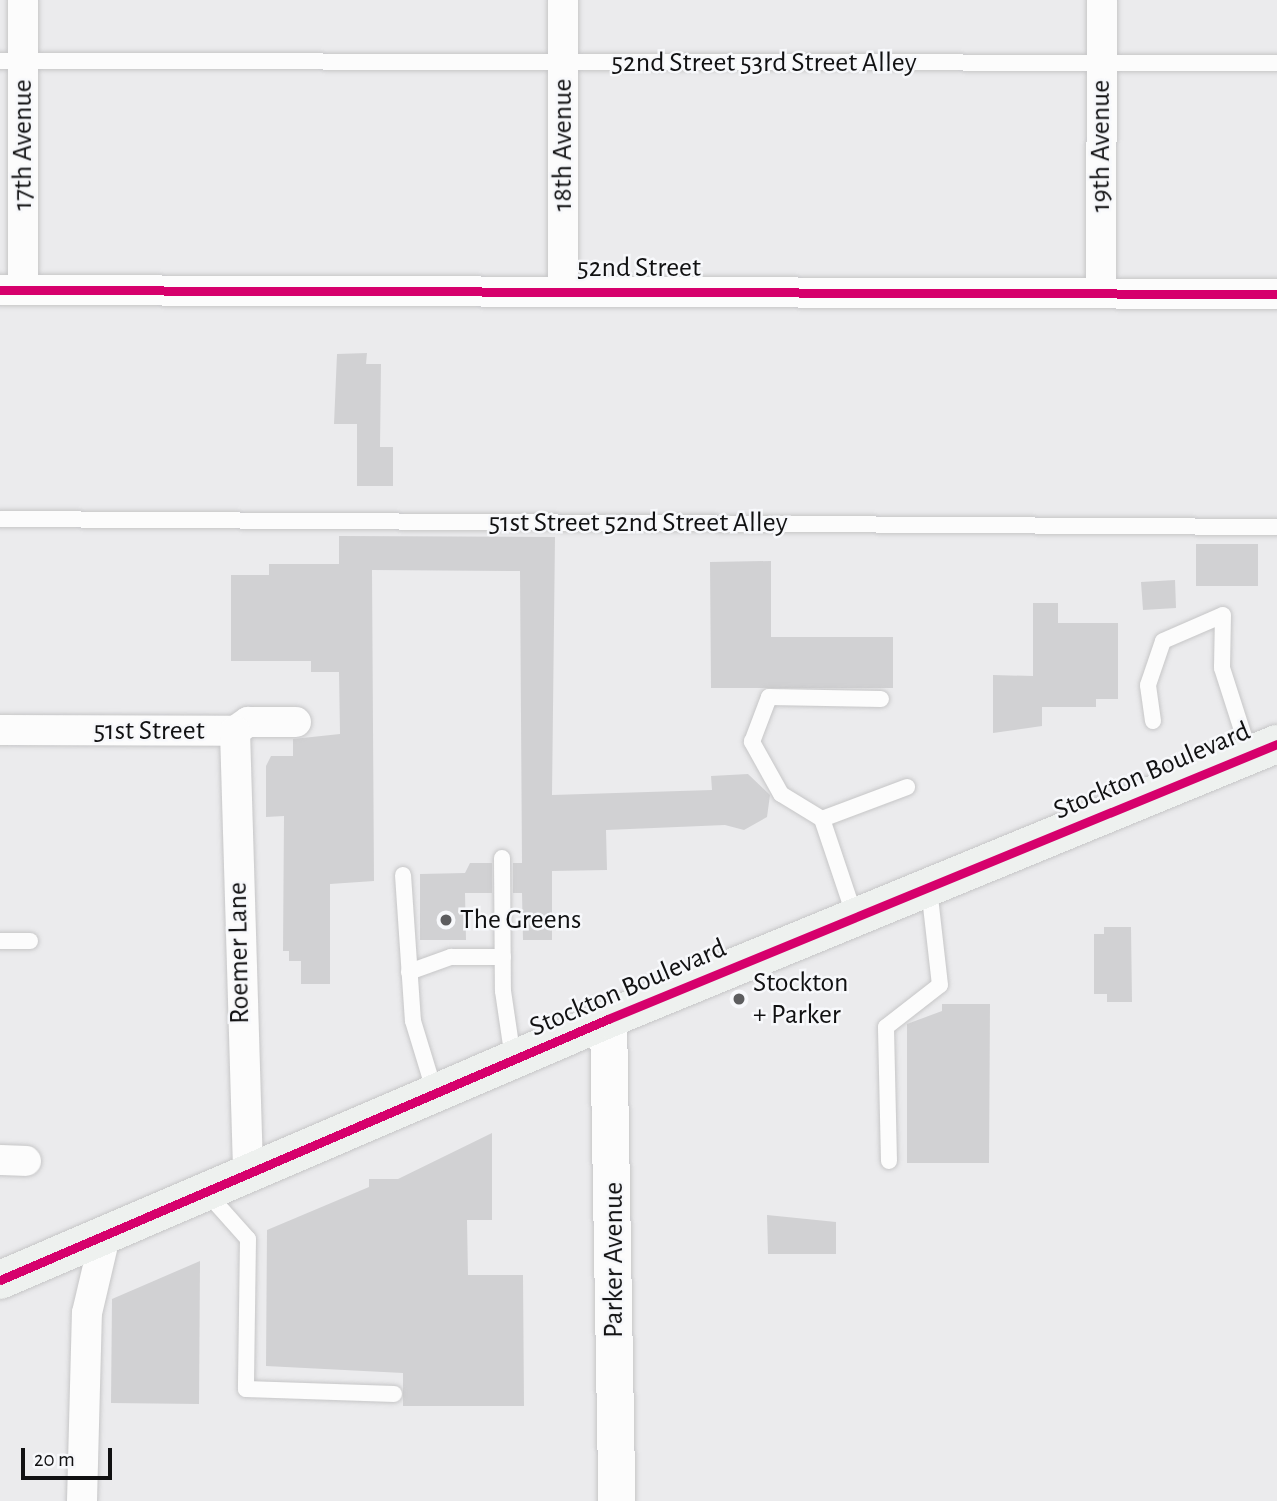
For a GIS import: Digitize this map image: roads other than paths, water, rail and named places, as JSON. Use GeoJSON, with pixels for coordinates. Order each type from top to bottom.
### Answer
{"type":"FeatureCollection","features":[{"type":"Feature","properties":{"kind":"main road","name":"Stockton Boulevard"},"geometry":{"type":"LineString","coordinates":[[0,1280],[436,1096],[608,1019],[929,889],[1263,749]]}},
{"type":"Feature","properties":{"kind":"street","name":"17th Avenue"},"geometry":{"type":"LineString","coordinates":[[11,290],[11,61],[23,0]]}},
{"type":"Feature","properties":{"kind":"street","name":"18th Avenue"},"geometry":{"type":"LineString","coordinates":[[563,0],[563,291]]}},
{"type":"Feature","properties":{"kind":"street","name":"19th Avenue"},"geometry":{"type":"LineString","coordinates":[[1101,292],[1102,0]]}},
{"type":"Feature","properties":{"kind":"street","name":"52nd Street"},"geometry":{"type":"LineString","coordinates":[[11,290],[1277,294]]}},
{"type":"Feature","properties":{"kind":"street","name":"51st Street"},"geometry":{"type":"LineString","coordinates":[[0,730],[235,731],[248,722],[296,722]]}},
{"type":"Feature","properties":{"kind":"street","name":"Roemer Lane"},"geometry":{"type":"LineString","coordinates":[[235,731],[248,1175]]}},
{"type":"Feature","properties":{"kind":"street","name":"Parker Avenue"},"geometry":{"type":"LineString","coordinates":[[608,1019],[616,1501]]}},
{"type":"Feature","properties":{"kind":"street"},"geometry":{"type":"LineString","coordinates":[[82,1501],[87,1313],[105,1236]]}},
{"type":"Feature","properties":{"kind":"lane","name":"52nd Street 53rd Street Alley"},"geometry":{"type":"LineString","coordinates":[[11,61],[1277,63]]}},
{"type":"Feature","properties":{"kind":"lane","name":"51st Street 52nd Street Alley"},"geometry":{"type":"LineString","coordinates":[[0,519],[1277,527]]}},
{"type":"Feature","properties":{"kind":"lane"},"geometry":{"type":"LineString","coordinates":[[1153,721],[1148,685],[1163,641],[1223,615],[1222,668],[1263,749]]}},
{"type":"Feature","properties":{"kind":"lane"},"geometry":{"type":"LineString","coordinates":[[856,919],[822,819],[781,794],[752,742],[769,698],[881,699]]}},
{"type":"Feature","properties":{"kind":"lane"},"geometry":{"type":"LineString","coordinates":[[822,819],[907,788]]}},
{"type":"Feature","properties":{"kind":"lane"},"geometry":{"type":"LineString","coordinates":[[502,858],[503,957],[513,1062]]}},
{"type":"Feature","properties":{"kind":"lane"},"geometry":{"type":"LineString","coordinates":[[403,875],[413,1021],[436,1096]]}},
{"type":"Feature","properties":{"kind":"lane"},"geometry":{"type":"LineString","coordinates":[[889,1161],[886,1027],[940,985],[929,889]]}},
{"type":"Feature","properties":{"kind":"lane"},"geometry":{"type":"LineString","coordinates":[[0,941],[30,941]]}},
{"type":"Feature","properties":{"kind":"lane"},"geometry":{"type":"LineString","coordinates":[[409,972],[451,957],[503,957]]}},
{"type":"Feature","properties":{"kind":"lane"},"geometry":{"type":"LineString","coordinates":[[206,1192],[248,1239],[246,1389],[394,1394]]}},
{"type":"Feature","properties":{"kind":"place","name":"The Greens"},"geometry":{"type":"Point","coordinates":[446,920]}},
{"type":"Feature","properties":{"kind":"place","name":"Stockton + Parker"},"geometry":{"type":"Point","coordinates":[739,999]}}]}
